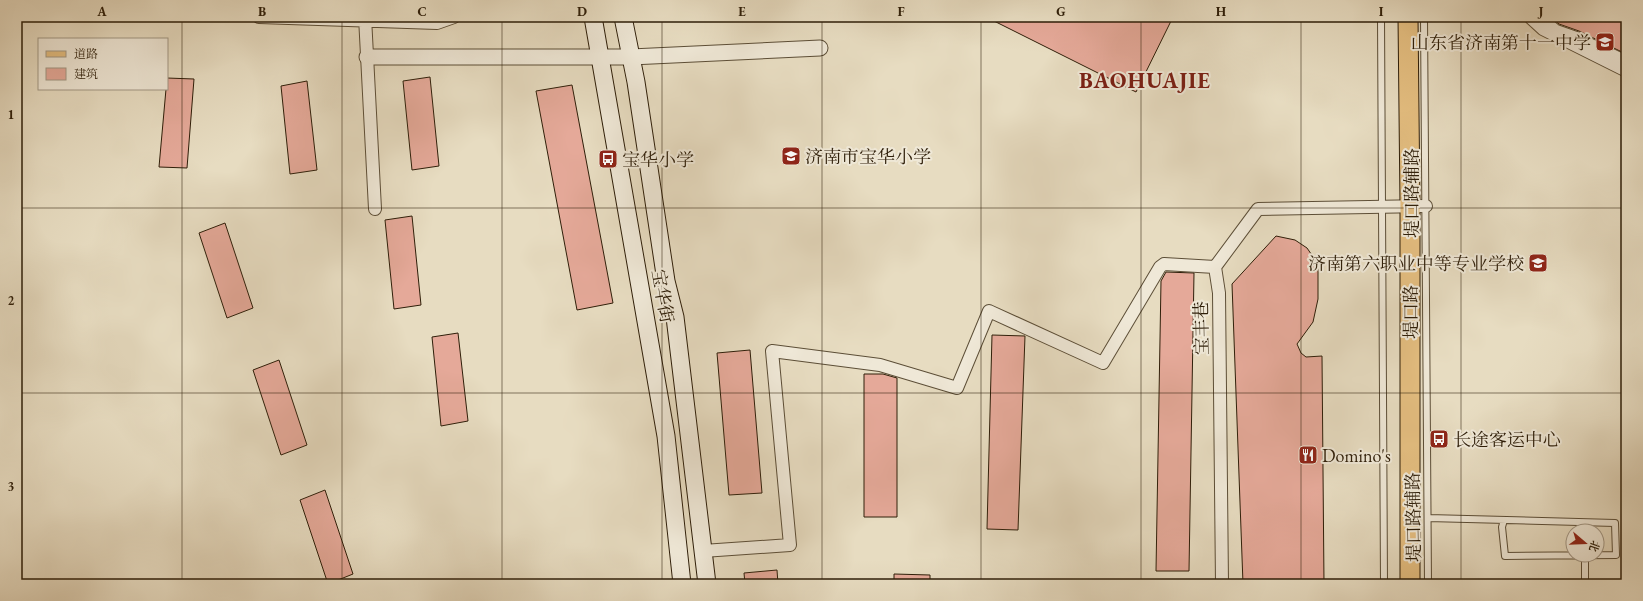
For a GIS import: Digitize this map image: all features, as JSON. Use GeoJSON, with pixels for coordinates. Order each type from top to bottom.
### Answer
{"type":"FeatureCollection","features":[{"type":"Feature","properties":{"kind":"main road","name":"宝华街"},"geometry":{"type":"LineString","coordinates":[[593,17],[666,436],[682,584]]}},
{"type":"Feature","properties":{"kind":"main road","name":"宝华街"},"geometry":{"type":"LineString","coordinates":[[623,17],[636,82],[666,281],[675,317],[707,584]]}},
{"type":"Feature","properties":{"kind":"main road","name":"堤口路"},"geometry":{"type":"LineString","coordinates":[[1396,17],[1404,206],[1410,584]]}},
{"type":"Feature","properties":{"kind":"main road","name":"堤口路"},"geometry":{"type":"LineString","coordinates":[[1398,584],[1408,17]]}},
{"type":"Feature","properties":{"kind":"street"},"geometry":{"type":"LineString","coordinates":[[259,17],[365,19],[437,23],[454,17]]}},
{"type":"Feature","properties":{"kind":"street"},"geometry":{"type":"LineString","coordinates":[[1532,17],[1544,28],[1625,64]]}},
{"type":"Feature","properties":{"kind":"street"},"geometry":{"type":"LineString","coordinates":[[365,19],[376,209]]}},
{"type":"Feature","properties":{"kind":"street"},"geometry":{"type":"LineString","coordinates":[[367,56],[601,58],[820,48]]}},
{"type":"Feature","properties":{"kind":"street"},"geometry":{"type":"LineString","coordinates":[[703,551],[790,545],[772,351],[880,365],[957,388],[989,311],[1103,363],[1160,267],[1164,264],[1215,267],[1258,209],[1404,206]]}},
{"type":"Feature","properties":{"kind":"street","name":"宝丰巷"},"geometry":{"type":"LineString","coordinates":[[1215,267],[1219,293],[1222,584]]}},
{"type":"Feature","properties":{"kind":"lane","name":"堤口路辅路"},"geometry":{"type":"LineString","coordinates":[[1381,17],[1404,206],[1428,518],[1428,584]]}},
{"type":"Feature","properties":{"kind":"lane","name":"堤口路辅路"},"geometry":{"type":"LineString","coordinates":[[1384,584],[1404,206],[1424,17]]}},
{"type":"Feature","properties":{"kind":"lane"},"geometry":{"type":"LineString","coordinates":[[1544,17],[1557,28],[1577,35],[1625,64]]}},
{"type":"Feature","properties":{"kind":"lane"},"geometry":{"type":"LineString","coordinates":[[1428,518],[1615,523],[1616,555],[1605,555]]}},
{"type":"Feature","properties":{"kind":"lane"},"geometry":{"type":"LineString","coordinates":[[1504,520],[1502,527],[1504,556],[1565,555]]}},
{"type":"Feature","properties":{"kind":"lane"},"geometry":{"type":"LineString","coordinates":[[1585,563],[1585,584]]}},
{"type":"Feature","properties":{"kind":"building"},"geometry":{"type":"Polygon","coordinates":[[[986,17],[1173,17],[1136,92],[986,17]]]}},
{"type":"Feature","properties":{"kind":"building","name":"山东省济南第十一中学"},"geometry":{"type":"Polygon","coordinates":[[[1551,17],[1626,17],[1626,49],[1624,53],[1579,31],[1559,24],[1551,17]]]}},
{"type":"Feature","properties":{"kind":"building"},"geometry":{"type":"Polygon","coordinates":[[[430,77],[439,166],[412,170],[403,81],[430,77]]]}},
{"type":"Feature","properties":{"kind":"building"},"geometry":{"type":"Polygon","coordinates":[[[168,78],[194,79],[187,168],[159,167],[166,90],[168,90],[168,78]]]}},
{"type":"Feature","properties":{"kind":"building"},"geometry":{"type":"Polygon","coordinates":[[[307,81],[317,170],[290,174],[281,86],[307,81]]]}},
{"type":"Feature","properties":{"kind":"building"},"geometry":{"type":"Polygon","coordinates":[[[572,85],[613,303],[577,310],[536,91],[572,85]]]}},
{"type":"Feature","properties":{"kind":"building"},"geometry":{"type":"Polygon","coordinates":[[[412,216],[421,305],[394,309],[385,220],[412,216]]]}},
{"type":"Feature","properties":{"kind":"building"},"geometry":{"type":"Polygon","coordinates":[[[225,223],[253,308],[227,318],[199,233],[225,223]]]}},
{"type":"Feature","properties":{"kind":"building"},"geometry":{"type":"Polygon","coordinates":[[[1276,236],[1295,240],[1307,248],[1318,264],[1318,299],[1313,322],[1297,344],[1301,353],[1306,357],[1322,356],[1324,584],[1243,584],[1232,284],[1276,236]]]}},
{"type":"Feature","properties":{"kind":"building"},"geometry":{"type":"Polygon","coordinates":[[[1166,272],[1194,273],[1189,571],[1156,571],[1161,281],[1166,272]]]}},
{"type":"Feature","properties":{"kind":"building"},"geometry":{"type":"Polygon","coordinates":[[[458,333],[468,421],[441,426],[432,337],[458,333]]]}},
{"type":"Feature","properties":{"kind":"building"},"geometry":{"type":"Polygon","coordinates":[[[992,335],[1025,336],[1018,530],[987,529],[992,335]]]}},
{"type":"Feature","properties":{"kind":"building"},"geometry":{"type":"Polygon","coordinates":[[[750,350],[762,493],[729,495],[717,353],[750,350]]]}},
{"type":"Feature","properties":{"kind":"building"},"geometry":{"type":"Polygon","coordinates":[[[279,360],[307,445],[281,455],[253,370],[279,360]]]}},
{"type":"Feature","properties":{"kind":"building"},"geometry":{"type":"Polygon","coordinates":[[[864,374],[883,374],[897,378],[897,517],[864,517],[864,374]]]}},
{"type":"Feature","properties":{"kind":"building"},"geometry":{"type":"Polygon","coordinates":[[[325,490],[353,574],[328,584],[300,500],[325,490]]]}},
{"type":"Feature","properties":{"kind":"building"},"geometry":{"type":"Polygon","coordinates":[[[777,570],[778,584],[745,584],[744,573],[777,570]]]}},
{"type":"Feature","properties":{"kind":"building"},"geometry":{"type":"Polygon","coordinates":[[[894,574],[930,575],[930,584],[894,584],[894,574]]]}},
{"type":"Feature","properties":{"kind":"place","name":"山东省济南第十一中学"},"geometry":{"type":"Point","coordinates":[1605,42]}},
{"type":"Feature","properties":{"kind":"place","name":"济南市宝华小学"},"geometry":{"type":"Point","coordinates":[791,156]}},
{"type":"Feature","properties":{"kind":"place","name":"宝华小学"},"geometry":{"type":"Point","coordinates":[608,159]}},
{"type":"Feature","properties":{"kind":"place","name":"济南第六职业中等专业学校"},"geometry":{"type":"Point","coordinates":[1538,263]}},
{"type":"Feature","properties":{"kind":"place","name":"长途客运中心"},"geometry":{"type":"Point","coordinates":[1439,439]}},
{"type":"Feature","properties":{"kind":"place","name":"Domino's"},"geometry":{"type":"Point","coordinates":[1308,455]}},
{"type":"Feature","properties":{"kind":"district","name":"BAOHUAJIE"},"geometry":{"type":"Point","coordinates":[1145,80]}}]}
